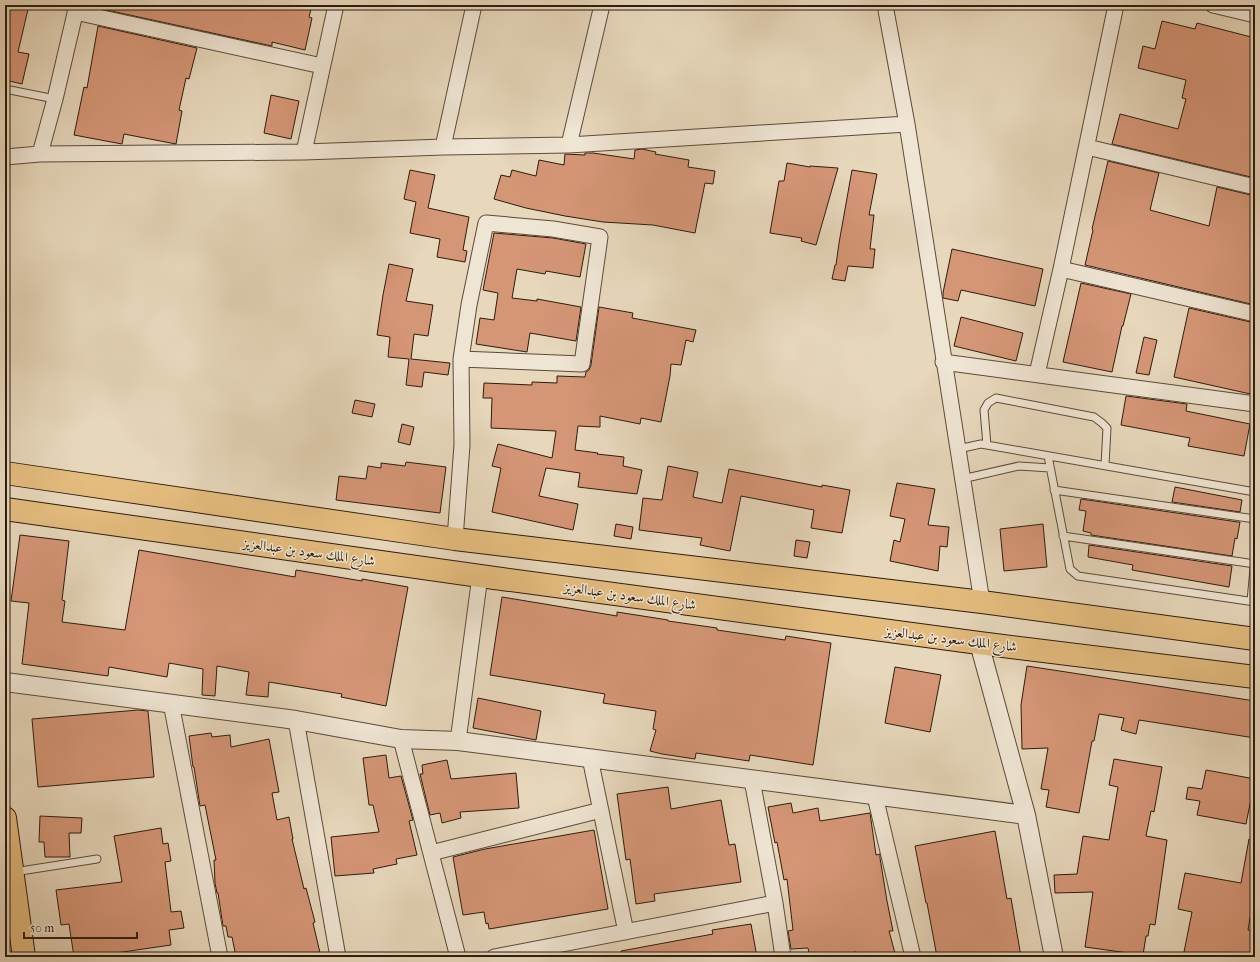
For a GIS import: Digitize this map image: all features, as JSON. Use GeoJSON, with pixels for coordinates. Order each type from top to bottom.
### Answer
{"type":"FeatureCollection","features":[{"type":"Feature","properties":{"kind":"main road"},"geometry":{"type":"LineString","coordinates":[[5,474],[455,539],[982,602],[1255,639]]}},
{"type":"Feature","properties":{"kind":"main road","name":"شارع الملك سعود بن عبدالعزيز"},"geometry":{"type":"LineString","coordinates":[[5,509],[480,576],[979,643],[1255,676]]}},
{"type":"Feature","properties":{"kind":"main road"},"geometry":{"type":"LineString","coordinates":[[5,818],[24,957]]}},
{"type":"Feature","properties":{"kind":"street"},"geometry":{"type":"LineString","coordinates":[[304,152],[336,5]]}},
{"type":"Feature","properties":{"kind":"street"},"geometry":{"type":"LineString","coordinates":[[443,147],[474,5]]}},
{"type":"Feature","properties":{"kind":"street"},"geometry":{"type":"LineString","coordinates":[[569,145],[602,5]]}},
{"type":"Feature","properties":{"kind":"street"},"geometry":{"type":"LineString","coordinates":[[885,5],[907,124],[943,362],[982,602]]}},
{"type":"Feature","properties":{"kind":"street"},"geometry":{"type":"LineString","coordinates":[[1037,374],[1061,269],[1116,5]]}},
{"type":"Feature","properties":{"kind":"street"},"geometry":{"type":"LineString","coordinates":[[1213,5],[1255,15]]}},
{"type":"Feature","properties":{"kind":"street"},"geometry":{"type":"LineString","coordinates":[[40,154],[55,99],[76,8],[322,66]]}},
{"type":"Feature","properties":{"kind":"street"},"geometry":{"type":"LineString","coordinates":[[5,157],[40,154],[304,152],[443,147],[569,145],[907,124]]}},
{"type":"Feature","properties":{"kind":"street"},"geometry":{"type":"LineString","coordinates":[[1086,147],[1255,187]]}},
{"type":"Feature","properties":{"kind":"street"},"geometry":{"type":"LineString","coordinates":[[455,539],[462,445],[461,359],[469,305],[486,223],[553,229],[600,237],[582,364],[461,359]]}},
{"type":"Feature","properties":{"kind":"street"},"geometry":{"type":"LineString","coordinates":[[1061,269],[1255,314]]}},
{"type":"Feature","properties":{"kind":"street"},"geometry":{"type":"LineString","coordinates":[[943,362],[1255,404]]}},
{"type":"Feature","properties":{"kind":"street"},"geometry":{"type":"LineString","coordinates":[[458,741],[480,576]]}},
{"type":"Feature","properties":{"kind":"street"},"geometry":{"type":"LineString","coordinates":[[979,643],[1026,815],[1054,957]]}},
{"type":"Feature","properties":{"kind":"street"},"geometry":{"type":"LineString","coordinates":[[5,682],[296,720],[401,739],[458,741],[1026,815]]}},
{"type":"Feature","properties":{"kind":"street"},"geometry":{"type":"LineString","coordinates":[[171,704],[220,957]]}},
{"type":"Feature","properties":{"kind":"street"},"geometry":{"type":"LineString","coordinates":[[296,720],[338,957]]}},
{"type":"Feature","properties":{"kind":"street"},"geometry":{"type":"LineString","coordinates":[[401,739],[458,957]]}},
{"type":"Feature","properties":{"kind":"street"},"geometry":{"type":"LineString","coordinates":[[590,758],[626,932]]}},
{"type":"Feature","properties":{"kind":"street"},"geometry":{"type":"LineString","coordinates":[[752,780],[775,904],[783,957]]}},
{"type":"Feature","properties":{"kind":"street"},"geometry":{"type":"LineString","coordinates":[[875,796],[913,957]]}},
{"type":"Feature","properties":{"kind":"street"},"geometry":{"type":"LineString","coordinates":[[431,853],[601,810]]}},
{"type":"Feature","properties":{"kind":"street"},"geometry":{"type":"LineString","coordinates":[[494,957],[521,954],[626,932],[775,904]]}},
{"type":"Feature","properties":{"kind":"lane"},"geometry":{"type":"LineString","coordinates":[[5,89],[55,99]]}},
{"type":"Feature","properties":{"kind":"lane"},"geometry":{"type":"LineString","coordinates":[[987,445],[984,410],[988,403],[996,398],[1094,417],[1107,428],[1105,465]]}},
{"type":"Feature","properties":{"kind":"lane"},"geometry":{"type":"LineString","coordinates":[[958,449],[981,444],[1255,492]]}},
{"type":"Feature","properties":{"kind":"lane"},"geometry":{"type":"LineString","coordinates":[[1048,456],[1070,569],[1078,576],[1253,602],[1255,558]]}},
{"type":"Feature","properties":{"kind":"lane"},"geometry":{"type":"LineString","coordinates":[[962,479],[1019,466],[1050,468]]}},
{"type":"Feature","properties":{"kind":"lane"},"geometry":{"type":"LineString","coordinates":[[1054,490],[1255,519]]}},
{"type":"Feature","properties":{"kind":"lane"},"geometry":{"type":"LineString","coordinates":[[1063,536],[1254,564]]}},
{"type":"Feature","properties":{"kind":"lane"},"geometry":{"type":"LineString","coordinates":[[12,872],[97,859]]}},
{"type":"Feature","properties":{"kind":"building"},"geometry":{"type":"Polygon","coordinates":[[[5,5],[29,5],[18,52],[29,54],[22,84],[5,80],[5,5]]]}},
{"type":"Feature","properties":{"kind":"building"},"geometry":{"type":"Polygon","coordinates":[[[102,5],[312,5],[309,17],[312,18],[305,50],[272,42],[272,46],[102,9],[102,5]]]}},
{"type":"Feature","properties":{"kind":"building"},"geometry":{"type":"Polygon","coordinates":[[[1162,21],[1195,29],[1197,23],[1255,38],[1255,178],[1112,144],[1120,114],[1178,129],[1186,99],[1182,98],[1186,80],[1138,68],[1143,46],[1155,49],[1162,21]]]}},
{"type":"Feature","properties":{"kind":"building"},"geometry":{"type":"Polygon","coordinates":[[[98,26],[197,48],[189,79],[186,78],[179,110],[182,111],[176,144],[124,134],[122,144],[74,135],[84,87],[87,88],[98,26]]]}},
{"type":"Feature","properties":{"kind":"building"},"geometry":{"type":"Polygon","coordinates":[[[271,95],[299,101],[291,139],[264,133],[271,95]]]}},
{"type":"Feature","properties":{"kind":"building"},"geometry":{"type":"Polygon","coordinates":[[[642,149],[656,152],[655,154],[689,160],[688,167],[715,171],[713,184],[705,183],[695,233],[653,225],[603,222],[565,216],[526,208],[494,199],[501,175],[510,177],[512,170],[536,176],[539,160],[564,165],[565,154],[585,155],[585,153],[634,159],[635,150],[642,149]]]}},
{"type":"Feature","properties":{"kind":"building"},"geometry":{"type":"Polygon","coordinates":[[[1108,161],[1159,173],[1150,210],[1209,226],[1217,187],[1255,196],[1255,305],[1085,265],[1108,161]]]}},
{"type":"Feature","properties":{"kind":"building"},"geometry":{"type":"Polygon","coordinates":[[[787,163],[810,167],[838,168],[816,245],[801,241],[802,238],[770,233],[779,181],[784,181],[787,163]]]}},
{"type":"Feature","properties":{"kind":"building"},"geometry":{"type":"Polygon","coordinates":[[[410,170],[435,175],[428,208],[469,217],[463,250],[467,251],[465,262],[437,257],[440,239],[410,233],[416,202],[404,199],[410,170]]]}},
{"type":"Feature","properties":{"kind":"building"},"geometry":{"type":"Polygon","coordinates":[[[852,170],[877,174],[869,215],[874,215],[870,249],[875,249],[873,268],[848,266],[845,281],[832,279],[836,265],[852,170]]]}},
{"type":"Feature","properties":{"kind":"building"},"geometry":{"type":"Polygon","coordinates":[[[494,233],[553,238],[586,244],[580,277],[546,271],[545,274],[517,269],[512,298],[537,301],[537,299],[581,307],[576,341],[530,333],[527,352],[476,344],[480,318],[494,320],[498,293],[483,290],[494,233]]]}},
{"type":"Feature","properties":{"kind":"building"},"geometry":{"type":"Polygon","coordinates":[[[952,249],[1043,269],[1035,306],[961,290],[958,301],[943,298],[952,249]]]}},
{"type":"Feature","properties":{"kind":"building"},"geometry":{"type":"Polygon","coordinates":[[[389,264],[413,269],[406,301],[433,305],[428,336],[414,334],[411,359],[450,363],[448,375],[424,372],[422,387],[406,385],[409,359],[388,357],[390,337],[377,335],[389,264]]]}},
{"type":"Feature","properties":{"kind":"building"},"geometry":{"type":"Polygon","coordinates":[[[1081,283],[1131,294],[1112,372],[1063,362],[1081,283]]]}},
{"type":"Feature","properties":{"kind":"building"},"geometry":{"type":"Polygon","coordinates":[[[599,307],[633,313],[632,318],[696,330],[693,342],[686,340],[681,365],[671,364],[661,422],[641,418],[640,424],[600,416],[600,427],[578,426],[575,450],[624,457],[623,466],[642,470],[637,494],[578,487],[580,473],[546,468],[539,496],[578,504],[573,530],[492,512],[501,468],[492,466],[498,444],[552,458],[556,431],[491,428],[492,398],[483,398],[484,383],[532,385],[532,382],[557,383],[557,376],[585,377],[586,372],[589,370],[591,365],[599,307]]]}},
{"type":"Feature","properties":{"kind":"building"},"geometry":{"type":"Polygon","coordinates":[[[1189,308],[1255,323],[1255,395],[1174,377],[1189,308]]]}},
{"type":"Feature","properties":{"kind":"building"},"geometry":{"type":"Polygon","coordinates":[[[961,317],[1023,333],[1016,361],[954,346],[961,317]]]}},
{"type":"Feature","properties":{"kind":"building"},"geometry":{"type":"Polygon","coordinates":[[[1144,337],[1157,340],[1149,375],[1136,373],[1144,337]]]}},
{"type":"Feature","properties":{"kind":"building"},"geometry":{"type":"Polygon","coordinates":[[[1126,396],[1187,404],[1186,411],[1250,424],[1244,456],[1188,446],[1190,438],[1121,425],[1126,396]]]}},
{"type":"Feature","properties":{"kind":"building"},"geometry":{"type":"Polygon","coordinates":[[[355,400],[375,404],[372,417],[352,413],[355,400]]]}},
{"type":"Feature","properties":{"kind":"building"},"geometry":{"type":"Polygon","coordinates":[[[402,424],[414,427],[410,445],[398,442],[402,424]]]}},
{"type":"Feature","properties":{"kind":"building"},"geometry":{"type":"Polygon","coordinates":[[[406,462],[446,467],[440,513],[336,500],[339,476],[366,479],[368,466],[381,468],[381,463],[405,466],[406,462]]]}},
{"type":"Feature","properties":{"kind":"building"},"geometry":{"type":"Polygon","coordinates":[[[668,466],[698,472],[693,497],[722,503],[729,469],[822,487],[822,485],[850,490],[842,533],[811,528],[814,510],[741,496],[730,551],[700,545],[702,538],[639,530],[643,498],[662,500],[668,466]]]}},
{"type":"Feature","properties":{"kind":"building"},"geometry":{"type":"Polygon","coordinates":[[[897,483],[935,489],[928,525],[949,527],[947,547],[940,546],[938,571],[890,561],[894,540],[900,542],[905,519],[890,516],[897,483]]]}},
{"type":"Feature","properties":{"kind":"building"},"geometry":{"type":"Polygon","coordinates":[[[1175,487],[1242,500],[1240,512],[1172,502],[1175,487]]]}},
{"type":"Feature","properties":{"kind":"building"},"geometry":{"type":"Polygon","coordinates":[[[1081,499],[1240,522],[1237,539],[1235,538],[1232,556],[1091,535],[1091,533],[1083,531],[1086,511],[1079,510],[1081,499]]]}},
{"type":"Feature","properties":{"kind":"building"},"geometry":{"type":"Polygon","coordinates":[[[616,524],[633,527],[631,539],[614,536],[616,524]]]}},
{"type":"Feature","properties":{"kind":"building"},"geometry":{"type":"Polygon","coordinates":[[[1043,524],[1047,567],[1004,571],[1000,529],[1043,524]]]}},
{"type":"Feature","properties":{"kind":"building"},"geometry":{"type":"Polygon","coordinates":[[[20,535],[69,541],[62,600],[65,601],[62,622],[125,630],[139,550],[295,577],[296,570],[408,587],[386,706],[341,697],[342,694],[269,682],[268,697],[246,695],[249,672],[217,666],[215,696],[202,695],[203,669],[169,663],[167,677],[109,667],[108,676],[22,664],[29,603],[11,601],[20,535]]]}},
{"type":"Feature","properties":{"kind":"building"},"geometry":{"type":"Polygon","coordinates":[[[796,540],[810,542],[807,558],[794,556],[796,540]]]}},
{"type":"Feature","properties":{"kind":"building"},"geometry":{"type":"Polygon","coordinates":[[[1089,545],[1232,566],[1229,587],[1132,570],[1133,565],[1088,557],[1089,545]]]}},
{"type":"Feature","properties":{"kind":"building"},"geometry":{"type":"Polygon","coordinates":[[[502,597],[617,616],[617,612],[717,628],[717,630],[785,640],[786,636],[831,643],[813,765],[750,755],[749,761],[696,753],[695,759],[650,751],[656,730],[653,729],[656,711],[603,703],[605,694],[490,675],[502,597]]]}},
{"type":"Feature","properties":{"kind":"building"},"geometry":{"type":"Polygon","coordinates":[[[1027,666],[1255,701],[1255,738],[1139,720],[1136,734],[1121,730],[1124,718],[1099,714],[1094,741],[1092,741],[1079,813],[1046,807],[1049,790],[1041,789],[1048,748],[1022,749],[1021,705],[1027,666]]]}},
{"type":"Feature","properties":{"kind":"building"},"geometry":{"type":"Polygon","coordinates":[[[895,667],[941,675],[930,732],[885,723],[895,667]]]}},
{"type":"Feature","properties":{"kind":"building"},"geometry":{"type":"Polygon","coordinates":[[[478,698],[541,711],[536,740],[473,728],[478,698]]]}},
{"type":"Feature","properties":{"kind":"building"},"geometry":{"type":"Polygon","coordinates":[[[138,710],[148,711],[154,777],[38,787],[32,719],[138,710]]]}},
{"type":"Feature","properties":{"kind":"building"},"geometry":{"type":"Polygon","coordinates":[[[211,733],[212,737],[230,735],[231,747],[269,739],[279,792],[272,793],[277,820],[289,817],[292,839],[304,889],[306,888],[315,922],[313,923],[321,957],[236,957],[232,937],[228,937],[226,926],[223,926],[215,883],[214,860],[216,860],[205,805],[200,806],[189,736],[211,733]]]}},
{"type":"Feature","properties":{"kind":"building"},"geometry":{"type":"Polygon","coordinates":[[[386,755],[389,778],[401,776],[413,820],[409,821],[417,855],[396,859],[397,864],[373,869],[374,873],[335,876],[331,837],[379,832],[373,805],[369,805],[363,758],[386,755]]]}},
{"type":"Feature","properties":{"kind":"building"},"geometry":{"type":"Polygon","coordinates":[[[1114,759],[1162,767],[1154,812],[1151,811],[1146,836],[1167,840],[1155,925],[1150,924],[1148,936],[1146,936],[1143,955],[1085,947],[1093,892],[1055,893],[1054,875],[1077,874],[1083,836],[1109,840],[1118,787],[1109,785],[1114,759]]]}},
{"type":"Feature","properties":{"kind":"building"},"geometry":{"type":"Polygon","coordinates":[[[447,760],[451,779],[516,773],[519,808],[460,812],[461,818],[442,823],[440,813],[430,815],[420,774],[423,774],[422,765],[447,760]]]}},
{"type":"Feature","properties":{"kind":"building"},"geometry":{"type":"Polygon","coordinates":[[[1206,770],[1255,779],[1246,824],[1197,815],[1200,801],[1186,799],[1188,787],[1202,789],[1206,770]]]}},
{"type":"Feature","properties":{"kind":"building"},"geometry":{"type":"Polygon","coordinates":[[[668,787],[671,809],[721,800],[729,845],[735,844],[741,882],[654,894],[655,901],[636,904],[630,859],[626,860],[617,794],[668,787]]]}},
{"type":"Feature","properties":{"kind":"building"},"geometry":{"type":"Polygon","coordinates":[[[791,803],[793,813],[818,808],[820,821],[870,813],[876,855],[880,854],[893,931],[889,931],[896,957],[857,957],[856,952],[827,957],[810,957],[808,948],[791,949],[788,931],[793,930],[787,879],[784,880],[777,842],[775,843],[768,807],[791,803]]]}},
{"type":"Feature","properties":{"kind":"building"},"geometry":{"type":"Polygon","coordinates":[[[40,816],[82,818],[81,833],[69,833],[70,857],[45,857],[44,842],[39,842],[40,816]]]}},
{"type":"Feature","properties":{"kind":"building"},"geometry":{"type":"Polygon","coordinates":[[[161,828],[163,844],[168,843],[171,861],[165,862],[171,912],[181,911],[184,928],[169,930],[171,945],[109,954],[109,957],[74,957],[69,924],[61,925],[56,890],[122,882],[114,836],[161,828]]]}},
{"type":"Feature","properties":{"kind":"building"},"geometry":{"type":"Polygon","coordinates":[[[594,830],[608,909],[489,929],[488,923],[486,924],[484,912],[463,915],[453,857],[485,849],[594,830]]]}},
{"type":"Feature","properties":{"kind":"building"},"geometry":{"type":"Polygon","coordinates":[[[995,831],[1007,899],[1011,898],[1021,957],[937,957],[915,846],[995,831]]]}},
{"type":"Feature","properties":{"kind":"building"},"geometry":{"type":"Polygon","coordinates":[[[1249,839],[1255,839],[1255,889],[1248,930],[1255,931],[1255,957],[1183,957],[1192,912],[1178,909],[1185,873],[1241,883],[1249,839]]]}},
{"type":"Feature","properties":{"kind":"building"},"geometry":{"type":"Polygon","coordinates":[[[751,924],[757,957],[672,957],[671,955],[660,957],[622,957],[621,951],[713,934],[712,930],[751,924]]]}}]}
